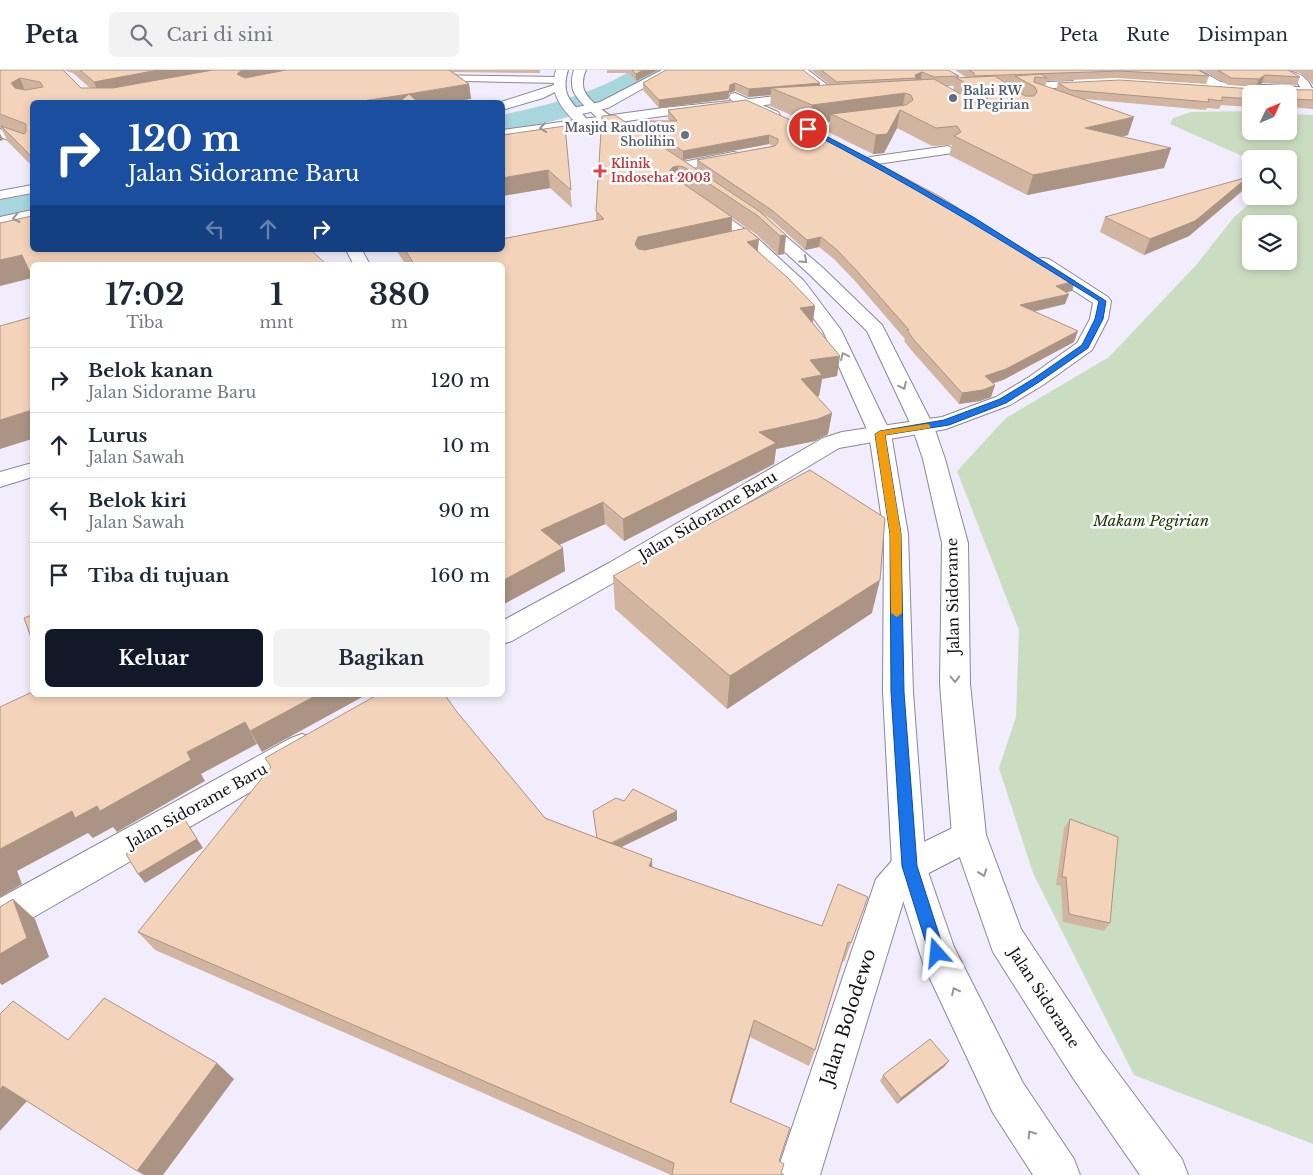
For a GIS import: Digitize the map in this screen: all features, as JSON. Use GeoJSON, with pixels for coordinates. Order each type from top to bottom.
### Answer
{"type":"FeatureCollection","features":[{"type":"Feature","properties":{"kind":"main road"},"geometry":{"type":"LineString","coordinates":[[580,70],[577,84],[585,110]]}},
{"type":"Feature","properties":{"kind":"main road"},"geometry":{"type":"LineString","coordinates":[[505,133],[585,110],[670,70]]}},
{"type":"Feature","properties":{"kind":"main road"},"geometry":{"type":"LineString","coordinates":[[559,79],[559,95],[585,110],[740,100],[835,91],[801,70]]}},
{"type":"Feature","properties":{"kind":"main road"},"geometry":{"type":"LineString","coordinates":[[1190,70],[1220,85]]}},
{"type":"Feature","properties":{"kind":"main road"},"geometry":{"type":"LineString","coordinates":[[1286,72],[1301,80],[1311,93]]}},
{"type":"Feature","properties":{"kind":"main road"},"geometry":{"type":"LineString","coordinates":[[1286,72],[1313,72]]}},
{"type":"Feature","properties":{"kind":"main road"},"geometry":{"type":"LineString","coordinates":[[414,78],[559,79]]}},
{"type":"Feature","properties":{"kind":"main road"},"geometry":{"type":"LineString","coordinates":[[925,87],[961,80],[1095,78],[1220,85],[1311,93]]}},
{"type":"Feature","properties":{"kind":"main road"},"geometry":{"type":"LineString","coordinates":[[505,105],[539,95],[559,79]]}},
{"type":"Feature","properties":{"kind":"main road"},"geometry":{"type":"LineString","coordinates":[[902,88],[1146,84],[1242,91]]}},
{"type":"Feature","properties":{"kind":"main road"},"geometry":{"type":"LineString","coordinates":[[1037,85],[1056,96]]}},
{"type":"Feature","properties":{"kind":"main road"},"geometry":{"type":"LineString","coordinates":[[925,87],[951,103]]}},
{"type":"Feature","properties":{"kind":"main road"},"geometry":{"type":"LineString","coordinates":[[992,87],[1012,100]]}},
{"type":"Feature","properties":{"kind":"main road"},"geometry":{"type":"LineString","coordinates":[[1298,94],[1311,93]]}},
{"type":"Feature","properties":{"kind":"main road"},"geometry":{"type":"LineString","coordinates":[[740,100],[808,129],[834,143]]}},
{"type":"Feature","properties":{"kind":"main road","name":"Jalan Sidorame"},"geometry":{"type":"LineString","coordinates":[[585,110],[657,167],[740,241],[798,285],[832,330],[880,434],[896,534],[898,692],[909,866],[937,953],[1008,1098],[1058,1175]]}},
{"type":"Feature","properties":{"kind":"main road","name":"Jalan Sidorame"},"geometry":{"type":"LineString","coordinates":[[585,110],[657,167],[765,225],[816,271],[875,329],[924,427],[955,543],[954,684],[969,835],[1006,939],[1087,1064],[1166,1175]]}},
{"type":"Feature","properties":{"kind":"main road"},"geometry":{"type":"LineString","coordinates":[[808,129],[875,120]]}},
{"type":"Feature","properties":{"kind":"main road"},"geometry":{"type":"LineString","coordinates":[[0,134],[30,144]]}},
{"type":"Feature","properties":{"kind":"main road"},"geometry":{"type":"LineString","coordinates":[[893,174],[865,159],[948,150]]}},
{"type":"Feature","properties":{"kind":"main road"},"geometry":{"type":"LineString","coordinates":[[657,167],[750,153]]}},
{"type":"Feature","properties":{"kind":"main road"},"geometry":{"type":"LineString","coordinates":[[0,195],[30,189]]}},
{"type":"Feature","properties":{"kind":"main road"},"geometry":{"type":"LineString","coordinates":[[0,222],[30,215]]}},
{"type":"Feature","properties":{"kind":"main road","name":"Jalan Sidorame Baru"},"geometry":{"type":"LineString","coordinates":[[505,632],[618,569],[831,443],[946,423],[1003,401],[1036,381],[1085,346],[1099,319],[1102,301],[1030,255]]}},
{"type":"Feature","properties":{"kind":"main road"},"geometry":{"type":"LineString","coordinates":[[0,480],[30,471]]}},
{"type":"Feature","properties":{"kind":"main road","name":"Jalan Sidorame Baru"},"geometry":{"type":"LineString","coordinates":[[0,917],[326,734]]}},
{"type":"Feature","properties":{"kind":"main road"},"geometry":{"type":"LineString","coordinates":[[909,866],[969,835]]}},
{"type":"Feature","properties":{"kind":"main road","name":"Jalan Bolodewo"},"geometry":{"type":"LineString","coordinates":[[798,1175],[889,891],[909,866]]}},
{"type":"Feature","properties":{"kind":"green space","name":"Makam Pegirian"},"geometry":{"type":"Polygon","coordinates":[[[1242,111],[1242,140],[1298,140],[1298,114],[1313,115],[1313,1144],[1134,1075],[1033,873],[999,768],[1016,717],[1019,630],[957,471],[1006,418],[1109,357],[1197,264],[1234,217],[1248,205],[1297,205],[1297,150],[1242,150],[1242,156],[1170,124],[1173,118],[1191,112],[1242,111]]]}},
{"type":"Feature","properties":{"kind":"building"},"geometry":{"type":"Polygon","coordinates":[[[0,70],[63,70],[81,88],[113,88],[213,70],[242,70],[237,74],[245,78],[286,70],[449,70],[469,84],[369,100],[30,100],[30,155],[1,126],[24,134],[26,132],[26,124],[0,114],[0,70]],[[20,78],[11,83],[15,88],[25,90],[43,87],[40,82],[20,78]]]}},
{"type":"Feature","properties":{"kind":"building"},"geometry":{"type":"Polygon","coordinates":[[[80,70],[158,70],[94,82],[80,70]]]}},
{"type":"Feature","properties":{"kind":"building"},"geometry":{"type":"Polygon","coordinates":[[[632,70],[643,70],[636,74],[632,70]]]}},
{"type":"Feature","properties":{"kind":"building"},"geometry":{"type":"Polygon","coordinates":[[[666,70],[803,70],[820,83],[749,89],[735,83],[730,85],[729,91],[659,100],[643,83],[666,70]]]}},
{"type":"Feature","properties":{"kind":"building"},"geometry":{"type":"Polygon","coordinates":[[[821,70],[948,70],[959,76],[934,77],[922,72],[915,75],[916,78],[837,82],[821,70]]]}},
{"type":"Feature","properties":{"kind":"building"},"geometry":{"type":"Polygon","coordinates":[[[969,70],[1198,70],[1209,76],[1120,71],[974,76],[974,73],[969,70]]]}},
{"type":"Feature","properties":{"kind":"building"},"geometry":{"type":"Polygon","coordinates":[[[1218,70],[1288,70],[1300,77],[1265,75],[1259,79],[1231,78],[1218,70]]]}},
{"type":"Feature","properties":{"kind":"building"},"geometry":{"type":"Polygon","coordinates":[[[1041,74],[1047,78],[1035,77],[1034,82],[1134,117],[1085,128],[1171,148],[1033,175],[954,136],[961,132],[957,126],[936,128],[900,110],[887,134],[876,135],[831,114],[906,105],[913,100],[911,95],[905,93],[812,105],[771,88],[934,79],[975,102],[984,102],[988,98],[985,93],[956,78],[995,76],[1025,96],[1034,96],[1037,92],[1035,87],[1015,76],[1041,74]]]}},
{"type":"Feature","properties":{"kind":"building"},"geometry":{"type":"Polygon","coordinates":[[[1120,80],[1242,88],[1242,98],[1222,97],[1222,101],[1208,99],[1209,102],[1070,90],[1058,83],[1120,80]]]}},
{"type":"Feature","properties":{"kind":"building"},"geometry":{"type":"Polygon","coordinates":[[[1298,90],[1313,90],[1313,100],[1298,99],[1298,90]]]}},
{"type":"Feature","properties":{"kind":"building"},"geometry":{"type":"Polygon","coordinates":[[[409,94],[416,100],[402,100],[409,94]]]}},
{"type":"Feature","properties":{"kind":"building"},"geometry":{"type":"Polygon","coordinates":[[[746,100],[828,137],[939,196],[1075,281],[1056,286],[1069,294],[1020,305],[1078,331],[1006,369],[985,376],[995,385],[983,390],[962,393],[914,340],[907,330],[909,330],[836,249],[821,237],[807,240],[773,211],[697,160],[775,146],[778,139],[769,135],[683,151],[638,121],[677,121],[668,110],[746,100]]]}},
{"type":"Feature","properties":{"kind":"building"},"geometry":{"type":"Polygon","coordinates":[[[615,115],[759,211],[786,235],[780,236],[758,216],[684,167],[678,166],[670,170],[672,176],[732,217],[638,237],[635,244],[638,249],[645,250],[746,228],[759,239],[747,242],[787,277],[815,306],[800,308],[840,356],[810,360],[822,375],[801,379],[832,413],[818,419],[759,432],[776,443],[623,519],[603,502],[541,530],[563,548],[505,579],[505,262],[413,262],[406,252],[505,252],[505,238],[604,219],[596,211],[602,116],[615,115]]]}},
{"type":"Feature","properties":{"kind":"building"},"geometry":{"type":"Polygon","coordinates":[[[565,126],[571,190],[548,170],[505,177],[505,135],[565,126]]]}},
{"type":"Feature","properties":{"kind":"building"},"geometry":{"type":"Polygon","coordinates":[[[1242,179],[1242,182],[1195,221],[1150,239],[1105,217],[1242,179]]]}},
{"type":"Feature","properties":{"kind":"building"},"geometry":{"type":"Polygon","coordinates":[[[30,216],[30,252],[313,252],[324,262],[30,262],[30,273],[22,255],[0,260],[0,223],[30,216]]]}},
{"type":"Feature","properties":{"kind":"building"},"geometry":{"type":"Polygon","coordinates":[[[30,318],[30,411],[0,420],[0,326],[30,318]]]}},
{"type":"Feature","properties":{"kind":"building"},"geometry":{"type":"Polygon","coordinates":[[[810,470],[885,518],[880,580],[730,676],[613,576],[810,470]]]}},
{"type":"Feature","properties":{"kind":"building"},"geometry":{"type":"Polygon","coordinates":[[[30,616],[30,634],[24,618],[30,616]]]}},
{"type":"Feature","properties":{"kind":"building"},"geometry":{"type":"Polygon","coordinates":[[[30,693],[30,697],[313,697],[250,731],[245,722],[187,752],[191,760],[100,811],[97,806],[75,818],[72,811],[0,849],[0,707],[30,693]]]}},
{"type":"Feature","properties":{"kind":"building"},"geometry":{"type":"Polygon","coordinates":[[[373,697],[446,697],[545,818],[652,859],[649,866],[822,926],[838,884],[868,897],[851,943],[848,942],[815,1050],[754,1020],[730,1102],[790,1128],[779,1161],[784,1164],[781,1173],[784,1175],[672,1175],[674,1163],[138,932],[271,767],[265,758],[373,697]]]}},
{"type":"Feature","properties":{"kind":"building"},"geometry":{"type":"Polygon","coordinates":[[[633,789],[677,811],[611,843],[597,838],[593,811],[616,798],[624,801],[633,789]]]}},
{"type":"Feature","properties":{"kind":"building"},"geometry":{"type":"Polygon","coordinates":[[[1070,819],[1118,837],[1110,923],[1069,914],[1066,877],[1062,877],[1070,819]]]}},
{"type":"Feature","properties":{"kind":"building"},"geometry":{"type":"Polygon","coordinates":[[[185,820],[197,839],[138,874],[126,854],[185,820]]]}},
{"type":"Feature","properties":{"kind":"building"},"geometry":{"type":"Polygon","coordinates":[[[13,899],[27,938],[0,954],[0,907],[13,899]]]}},
{"type":"Feature","properties":{"kind":"building"},"geometry":{"type":"Polygon","coordinates":[[[104,998],[217,1063],[137,1171],[3,1086],[0,1089],[0,1014],[13,1001],[68,1040],[104,998]]]}},
{"type":"Feature","properties":{"kind":"building"},"geometry":{"type":"Polygon","coordinates":[[[930,1039],[949,1061],[901,1098],[883,1075],[930,1039]]]}},
{"type":"Feature","properties":{"kind":"waterway"},"geometry":{"type":"LineString","coordinates":[[505,123],[560,110],[598,98],[634,81],[651,70]]}},
{"type":"Feature","properties":{"kind":"waterway"},"geometry":{"type":"LineString","coordinates":[[0,211],[30,205]]}},
{"type":"Feature","properties":{"kind":"slow traffic"},"geometry":{"type":"LineString","coordinates":[[897,613],[896,534],[880,434],[927,426]]}},
{"type":"Feature","properties":{"kind":"place","name":"Balai RW II Pegirian"},"geometry":{"type":"Point","coordinates":[953,98]}},
{"type":"Feature","properties":{"kind":"place","name":"Masjid Raudlotus Sholihin"},"geometry":{"type":"Point","coordinates":[685,135]}},
{"type":"Feature","properties":{"kind":"place","name":"Klinik Indosehat 2003"},"geometry":{"type":"Point","coordinates":[600,171]}},
{"type":"Feature","properties":{"kind":"route"},"geometry":{"type":"LineString","coordinates":[[808,129],[870,161],[971,218],[1102,301],[1099,319],[1085,346],[1036,381],[1003,401],[946,423],[880,434],[896,534],[898,692],[909,866],[937,953]]}}]}
